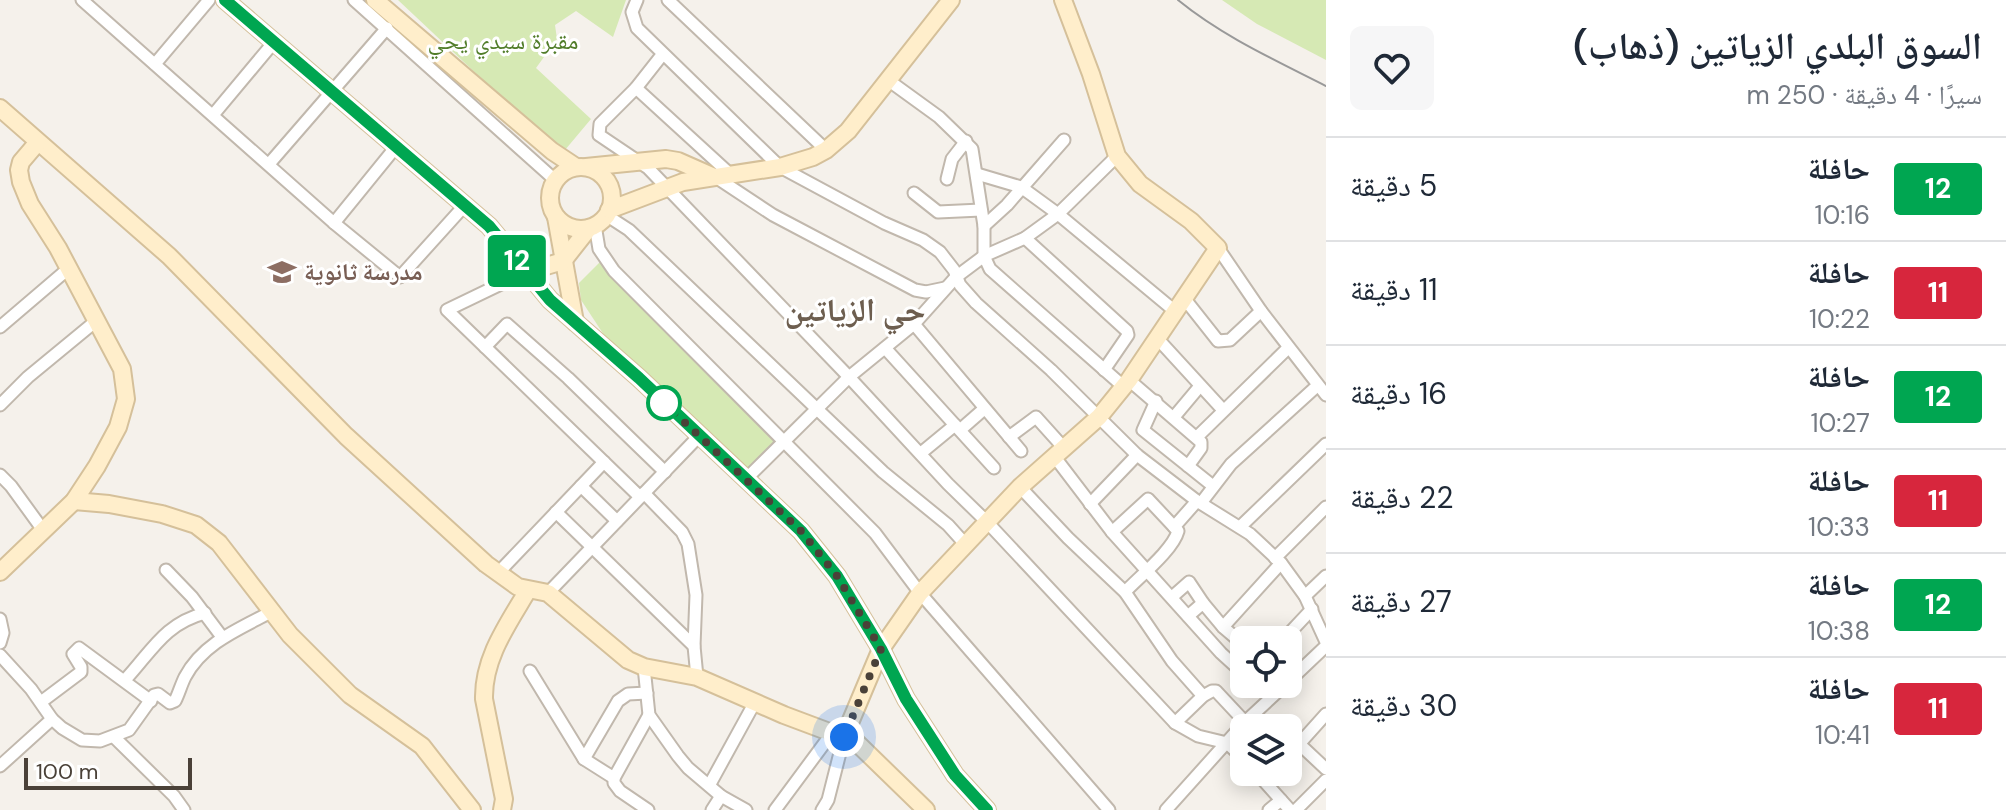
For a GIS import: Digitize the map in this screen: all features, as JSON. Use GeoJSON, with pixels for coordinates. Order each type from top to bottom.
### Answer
{"type":"FeatureCollection","features":[{"type":"Feature","properties":{"kind":"street"},"geometry":{"type":"LineString","coordinates":[[155,64],[209,0]]}},
{"type":"Feature","properties":{"kind":"street"},"geometry":{"type":"LineString","coordinates":[[225,0],[489,226],[526,272],[575,322],[801,531],[828,564],[881,649],[932,741],[955,775],[987,810]]}},
{"type":"Feature","properties":{"kind":"street"},"geometry":{"type":"LineString","coordinates":[[354,0],[557,178]]}},
{"type":"Feature","properties":{"kind":"street"},"geometry":{"type":"LineString","coordinates":[[375,0],[552,151],[580,167],[593,169],[606,180],[612,198],[600,219],[563,261],[526,272],[447,310],[687,539],[696,595],[694,646],[697,677]]}},
{"type":"Feature","properties":{"kind":"street"},"geometry":{"type":"LineString","coordinates":[[637,0],[632,12],[633,21],[662,55],[780,167],[884,223],[923,240],[945,257],[976,303],[1137,455],[1199,502],[1240,527],[1278,560],[1305,596],[1326,644],[1302,668]]}},
{"type":"Feature","properties":{"kind":"street"},"geometry":{"type":"LineString","coordinates":[[668,0],[826,150]]}},
{"type":"Feature","properties":{"kind":"street"},"geometry":{"type":"LineString","coordinates":[[556,217],[573,228],[683,182],[780,167],[826,150],[848,131],[951,0]]}},
{"type":"Feature","properties":{"kind":"street"},"geometry":{"type":"LineString","coordinates":[[1063,0],[1117,156],[1140,184],[1191,221],[1218,248],[1322,391],[1291,412],[1245,451],[1174,527]]}},
{"type":"Feature","properties":{"kind":"street"},"geometry":{"type":"LineString","coordinates":[[90,2],[334,223],[400,277],[465,205]]}},
{"type":"Feature","properties":{"kind":"street"},"geometry":{"type":"LineString","coordinates":[[269,164],[387,28]]}},
{"type":"Feature","properties":{"kind":"street"},"geometry":{"type":"LineString","coordinates":[[213,115],[274,42]]}},
{"type":"Feature","properties":{"kind":"street"},"geometry":{"type":"LineString","coordinates":[[662,55],[636,88],[600,124],[598,129],[603,139],[638,160],[849,377],[1175,723],[1198,736],[1230,746]]}},
{"type":"Feature","properties":{"kind":"street"},"geometry":{"type":"LineString","coordinates":[[888,80],[939,117],[972,149],[984,226],[984,256],[990,269],[1104,370],[1156,401],[1197,437],[1203,445],[1188,466]]}},
{"type":"Feature","properties":{"kind":"street"},"geometry":{"type":"LineString","coordinates":[[636,88],[719,175],[773,215],[915,290],[946,288]]}},
{"type":"Feature","properties":{"kind":"street"},"geometry":{"type":"LineString","coordinates":[[0,108],[169,256],[346,436],[511,583],[548,593],[621,655],[644,667],[697,677],[856,742],[926,810]]}},
{"type":"Feature","properties":{"kind":"street"},"geometry":{"type":"LineString","coordinates":[[984,226],[1007,205],[1064,140]]}},
{"type":"Feature","properties":{"kind":"street"},"geometry":{"type":"LineString","coordinates":[[947,179],[952,159],[966,141]]}},
{"type":"Feature","properties":{"kind":"street"},"geometry":{"type":"LineString","coordinates":[[0,572],[74,501],[118,427],[126,399],[122,369],[30,204],[20,176],[21,162],[38,142]]}},
{"type":"Feature","properties":{"kind":"street"},"geometry":{"type":"LineString","coordinates":[[334,223],[395,148]]}},
{"type":"Feature","properties":{"kind":"street"},"geometry":{"type":"LineString","coordinates":[[552,151],[557,178],[550,196],[551,207],[556,217],[575,322]]}},
{"type":"Feature","properties":{"kind":"street"},"geometry":{"type":"LineString","coordinates":[[746,479],[849,377],[914,324],[956,277],[984,256],[1025,238],[1058,214],[1117,156]]}},
{"type":"Feature","properties":{"kind":"street"},"geometry":{"type":"LineString","coordinates":[[557,178],[580,167],[654,158],[678,161],[719,175]]}},
{"type":"Feature","properties":{"kind":"street"},"geometry":{"type":"LineString","coordinates":[[977,174],[1021,187],[1180,305],[1218,341],[1230,340],[1261,311]]}},
{"type":"Feature","properties":{"kind":"street"},"geometry":{"type":"LineString","coordinates":[[914,193],[938,212],[981,210]]}},
{"type":"Feature","properties":{"kind":"street"},"geometry":{"type":"LineString","coordinates":[[600,219],[629,230],[883,472],[948,525],[966,545]]}},
{"type":"Feature","properties":{"kind":"street"},"geometry":{"type":"LineString","coordinates":[[600,219],[599,249],[614,271],[875,533],[920,593],[1109,810]]}},
{"type":"Feature","properties":{"kind":"street"},"geometry":{"type":"LineString","coordinates":[[1025,238],[1127,331],[1128,335],[1104,370]]}},
{"type":"Feature","properties":{"kind":"street"},"geometry":{"type":"LineString","coordinates":[[775,810],[838,735],[881,649],[920,593],[1020,487],[1099,417],[1126,384],[1218,248]]}},
{"type":"Feature","properties":{"kind":"street"},"geometry":{"type":"LineString","coordinates":[[0,327],[68,269]]}},
{"type":"Feature","properties":{"kind":"street"},"geometry":{"type":"LineString","coordinates":[[0,405],[96,321]]}},
{"type":"Feature","properties":{"kind":"street"},"geometry":{"type":"LineString","coordinates":[[485,347],[507,324],[665,472]]}},
{"type":"Feature","properties":{"kind":"street"},"geometry":{"type":"LineString","coordinates":[[914,324],[1021,451]]}},
{"type":"Feature","properties":{"kind":"street"},"geometry":{"type":"LineString","coordinates":[[1157,338],[1223,410]]}},
{"type":"Feature","properties":{"kind":"street"},"geometry":{"type":"LineString","coordinates":[[885,348],[994,468]]}},
{"type":"Feature","properties":{"kind":"street"},"geometry":{"type":"LineString","coordinates":[[1197,437],[1288,348]]}},
{"type":"Feature","properties":{"kind":"street"},"geometry":{"type":"LineString","coordinates":[[1174,417],[1200,386]]}},
{"type":"Feature","properties":{"kind":"street"},"geometry":{"type":"LineString","coordinates":[[1156,401],[1143,430],[1213,486]]}},
{"type":"Feature","properties":{"kind":"street"},"geometry":{"type":"LineString","coordinates":[[921,453],[984,409]]}},
{"type":"Feature","properties":{"kind":"street"},"geometry":{"type":"LineString","coordinates":[[1009,437],[1036,417],[1090,504],[1112,532],[1230,660]]}},
{"type":"Feature","properties":{"kind":"street"},"geometry":{"type":"LineString","coordinates":[[548,593],[700,435]]}},
{"type":"Feature","properties":{"kind":"street"},"geometry":{"type":"LineString","coordinates":[[1240,527],[1326,444]]}},
{"type":"Feature","properties":{"kind":"street"},"geometry":{"type":"LineString","coordinates":[[1090,504],[1137,455]]}},
{"type":"Feature","properties":{"kind":"street"},"geometry":{"type":"LineString","coordinates":[[498,573],[604,462]]}},
{"type":"Feature","properties":{"kind":"street"},"geometry":{"type":"LineString","coordinates":[[0,475],[43,530]]}},
{"type":"Feature","properties":{"kind":"street"},"geometry":{"type":"LineString","coordinates":[[581,486],[617,521]]}},
{"type":"Feature","properties":{"kind":"street"},"geometry":{"type":"LineString","coordinates":[[1020,487],[1125,592],[1172,661],[1203,696]]}},
{"type":"Feature","properties":{"kind":"street"},"geometry":{"type":"LineString","coordinates":[[1112,532],[1148,499],[1178,533],[1125,592]]}},
{"type":"Feature","properties":{"kind":"street"},"geometry":{"type":"LineString","coordinates":[[74,501],[140,509],[196,525],[219,543],[290,635],[350,695],[422,746],[472,810]]}},
{"type":"Feature","properties":{"kind":"street"},"geometry":{"type":"LineString","coordinates":[[1223,627],[1326,507]]}},
{"type":"Feature","properties":{"kind":"street"},"geometry":{"type":"LineString","coordinates":[[556,512],[694,646]]}},
{"type":"Feature","properties":{"kind":"street"},"geometry":{"type":"LineString","coordinates":[[166,570],[222,637]]}},
{"type":"Feature","properties":{"kind":"street"},"geometry":{"type":"LineString","coordinates":[[1305,596],[1326,576]]}},
{"type":"Feature","properties":{"kind":"street"},"geometry":{"type":"LineString","coordinates":[[1172,597],[1189,582],[1230,633]]}},
{"type":"Feature","properties":{"kind":"street"},"geometry":{"type":"LineString","coordinates":[[502,810],[504,799],[484,699],[484,683],[497,644],[528,590]]}},
{"type":"Feature","properties":{"kind":"street"},"geometry":{"type":"LineString","coordinates":[[1188,616],[1203,603]]}},
{"type":"Feature","properties":{"kind":"street"},"geometry":{"type":"LineString","coordinates":[[1296,626],[1312,609]]}},
{"type":"Feature","properties":{"kind":"street"},"geometry":{"type":"LineString","coordinates":[[0,655],[52,719],[82,740],[100,741],[114,737],[137,722],[154,695],[158,694],[168,702],[175,701],[188,672],[202,654],[222,637],[271,612]]}},
{"type":"Feature","properties":{"kind":"street"},"geometry":{"type":"LineString","coordinates":[[125,680],[172,626],[205,613]]}},
{"type":"Feature","properties":{"kind":"street"},"geometry":{"type":"LineString","coordinates":[[0,619],[3,633],[0,643]]}},
{"type":"Feature","properties":{"kind":"street"},"geometry":{"type":"LineString","coordinates":[[41,702],[82,670],[73,654],[78,648],[151,701]]}},
{"type":"Feature","properties":{"kind":"street"},"geometry":{"type":"LineString","coordinates":[[644,667],[649,715],[688,768],[721,796],[746,810]]}},
{"type":"Feature","properties":{"kind":"street"},"geometry":{"type":"LineString","coordinates":[[530,671],[584,759],[614,778]]}},
{"type":"Feature","properties":{"kind":"street"},"geometry":{"type":"LineString","coordinates":[[1175,723],[1212,691],[1216,691],[1238,714]]}},
{"type":"Feature","properties":{"kind":"street"},"geometry":{"type":"LineString","coordinates":[[584,759],[618,701],[628,694],[647,693]]}},
{"type":"Feature","properties":{"kind":"street"},"geometry":{"type":"LineString","coordinates":[[1254,714],[1271,698]]}},
{"type":"Feature","properties":{"kind":"street"},"geometry":{"type":"LineString","coordinates":[[710,784],[755,702]]}},
{"type":"Feature","properties":{"kind":"street"},"geometry":{"type":"LineString","coordinates":[[1302,736],[1326,714]]}},
{"type":"Feature","properties":{"kind":"street"},"geometry":{"type":"LineString","coordinates":[[648,810],[615,788],[614,778],[649,715]]}},
{"type":"Feature","properties":{"kind":"street"},"geometry":{"type":"LineString","coordinates":[[0,766],[52,719]]}},
{"type":"Feature","properties":{"kind":"street"},"geometry":{"type":"LineString","coordinates":[[836,810],[825,805],[838,735]]}},
{"type":"Feature","properties":{"kind":"street"},"geometry":{"type":"LineString","coordinates":[[114,737],[174,796],[184,810]]}},
{"type":"Feature","properties":{"kind":"street"},"geometry":{"type":"LineString","coordinates":[[1166,810],[1230,740]]}},
{"type":"Feature","properties":{"kind":"street"},"geometry":{"type":"LineString","coordinates":[[1302,750],[1326,769]]}},
{"type":"Feature","properties":{"kind":"street"},"geometry":{"type":"LineString","coordinates":[[1296,810],[1326,780]]}},
{"type":"Feature","properties":{"kind":"street"},"geometry":{"type":"LineString","coordinates":[[1270,786],[1290,810]]}},
{"type":"Feature","properties":{"kind":"street"},"geometry":{"type":"LineString","coordinates":[[712,810],[721,796]]}},
{"type":"Feature","properties":{"kind":"street"},"geometry":{"type":"LineString","coordinates":[[1269,810],[1281,800]]}},
{"type":"Feature","properties":{"kind":"green space","name":"مقبرة سيدي يحي"},"geometry":{"type":"Polygon","coordinates":[[[398,0],[626,0],[613,37],[576,11],[555,25],[557,39],[536,68],[591,119],[565,150],[520,115],[398,0]]]}},
{"type":"Feature","properties":{"kind":"green space"},"geometry":{"type":"Polygon","coordinates":[[[1222,0],[1326,0],[1326,60],[1257,24],[1222,0]]]}},
{"type":"Feature","properties":{"kind":"green space"},"geometry":{"type":"Polygon","coordinates":[[[600,262],[781,442],[749,472],[606,338],[581,300],[579,283],[600,262]]]}},
{"type":"Feature","properties":{"kind":"tram line"},"geometry":{"type":"LineString","coordinates":[[1178,0],[1231,36],[1326,86]]}},
{"type":"Feature","properties":{"kind":"bus line","name":"12"},"geometry":{"type":"LineString","coordinates":[[225,0],[489,226],[550,300],[639,378],[801,531],[837,576],[925,730],[955,775],[987,810]]}},
{"type":"Feature","properties":{"kind":"place","name":"مدرسة ثانوية"},"geometry":{"type":"Point","coordinates":[282,272]}},
{"type":"Feature","properties":{"kind":"district","name":"حي الزياتين"},"geometry":{"type":"Point","coordinates":[855,310]}},
{"type":"Feature","properties":{"kind":"route"},"geometry":{"type":"LineString","coordinates":[[664,403],[801,531],[837,576],[881,649],[844,737]]}}]}
